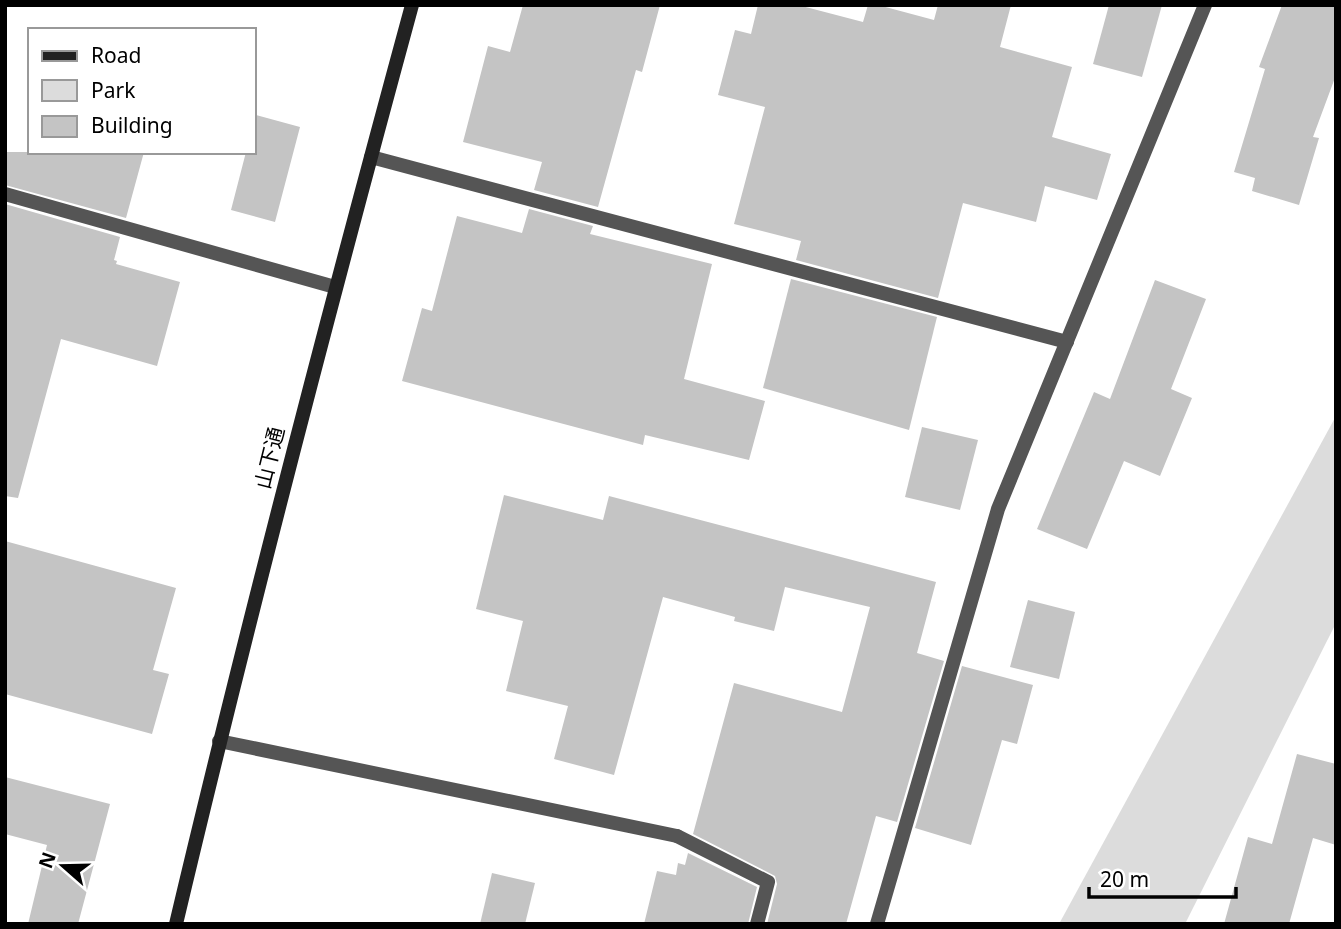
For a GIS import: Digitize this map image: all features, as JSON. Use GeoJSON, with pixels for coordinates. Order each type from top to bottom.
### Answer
{"type":"FeatureCollection","features":[{"type":"Feature","properties":{"kind":"street","name":"山下通"},"geometry":{"type":"LineString","coordinates":[[176,924],[219,741],[335,287],[412,5]]}},
{"type":"Feature","properties":{"kind":"street"},"geometry":{"type":"LineString","coordinates":[[877,924],[998,509],[1205,5]]}},
{"type":"Feature","properties":{"kind":"street"},"geometry":{"type":"LineString","coordinates":[[371,156],[1067,342]]}},
{"type":"Feature","properties":{"kind":"street"},"geometry":{"type":"LineString","coordinates":[[5,194],[335,287]]}},
{"type":"Feature","properties":{"kind":"street"},"geometry":{"type":"LineString","coordinates":[[219,741],[677,836],[768,882],[757,924]]}},
{"type":"Feature","properties":{"kind":"green space"},"geometry":{"type":"Polygon","coordinates":[[[1336,416],[1336,623],[1185,924],[1059,924],[1336,416]]]}},
{"type":"Feature","properties":{"kind":"building"},"geometry":{"type":"Polygon","coordinates":[[[523,5],[660,5],[642,72],[636,70],[598,207],[534,190],[542,162],[463,142],[488,46],[510,52],[523,5]]]}},
{"type":"Feature","properties":{"kind":"building"},"geometry":{"type":"Polygon","coordinates":[[[758,5],[798,5],[863,22],[868,5],[878,5],[934,20],[938,5],[1011,5],[1000,47],[1072,67],[1052,137],[1111,154],[1097,200],[1045,186],[1036,222],[963,203],[938,298],[796,260],[801,241],[734,224],[765,107],[718,95],[735,30],[751,34],[758,5]]]}},
{"type":"Feature","properties":{"kind":"building"},"geometry":{"type":"Polygon","coordinates":[[[1109,5],[1162,5],[1142,77],[1093,64],[1109,5]]]}},
{"type":"Feature","properties":{"kind":"building"},"geometry":{"type":"Polygon","coordinates":[[[1282,5],[1336,5],[1336,75],[1313,137],[1319,138],[1299,205],[1252,191],[1255,178],[1234,172],[1265,69],[1259,67],[1282,5]]]}},
{"type":"Feature","properties":{"kind":"building"},"geometry":{"type":"Polygon","coordinates":[[[256,115],[300,127],[275,222],[231,210],[245,154],[256,154],[256,115]]]}},
{"type":"Feature","properties":{"kind":"building"},"geometry":{"type":"Polygon","coordinates":[[[5,152],[143,154],[126,218],[5,185],[5,152]]]}},
{"type":"Feature","properties":{"kind":"building"},"geometry":{"type":"Polygon","coordinates":[[[5,204],[120,237],[114,260],[117,261],[116,264],[180,282],[157,366],[61,339],[18,498],[5,496],[5,204]]]}},
{"type":"Feature","properties":{"kind":"building"},"geometry":{"type":"Polygon","coordinates":[[[529,209],[593,226],[590,234],[712,264],[684,379],[765,401],[749,460],[645,435],[643,445],[402,381],[422,308],[432,311],[457,216],[522,233],[529,209]]]}},
{"type":"Feature","properties":{"kind":"building"},"geometry":{"type":"Polygon","coordinates":[[[791,279],[937,317],[909,430],[763,388],[791,279]]]}},
{"type":"Feature","properties":{"kind":"building"},"geometry":{"type":"Polygon","coordinates":[[[1155,280],[1206,299],[1171,389],[1192,398],[1160,476],[1124,461],[1087,549],[1037,529],[1094,392],[1110,399],[1155,280]]]}},
{"type":"Feature","properties":{"kind":"building"},"geometry":{"type":"Polygon","coordinates":[[[922,427],[978,440],[960,510],[905,497],[922,427]]]}},
{"type":"Feature","properties":{"kind":"building"},"geometry":{"type":"Polygon","coordinates":[[[504,495],[603,520],[609,496],[936,582],[917,653],[944,661],[897,822],[876,816],[846,924],[767,924],[777,884],[775,876],[693,834],[734,683],[842,712],[870,607],[785,587],[774,631],[734,621],[735,617],[663,597],[614,775],[554,759],[568,706],[506,691],[523,621],[476,609],[504,495]]]}},
{"type":"Feature","properties":{"kind":"building"},"geometry":{"type":"Polygon","coordinates":[[[5,541],[176,588],[153,670],[169,674],[152,734],[5,694],[5,541]]]}},
{"type":"Feature","properties":{"kind":"building"},"geometry":{"type":"Polygon","coordinates":[[[1028,600],[1075,612],[1059,679],[1010,667],[1028,600]]]}},
{"type":"Feature","properties":{"kind":"building"},"geometry":{"type":"Polygon","coordinates":[[[962,666],[1033,685],[1017,744],[1002,740],[971,845],[915,828],[962,666]]]}},
{"type":"Feature","properties":{"kind":"building"},"geometry":{"type":"Polygon","coordinates":[[[1297,754],[1336,764],[1336,845],[1313,838],[1289,924],[1224,924],[1248,837],[1272,844],[1297,754]]]}},
{"type":"Feature","properties":{"kind":"building"},"geometry":{"type":"Polygon","coordinates":[[[5,777],[110,804],[78,924],[28,924],[47,845],[5,834],[5,777]]]}},
{"type":"Feature","properties":{"kind":"building"},"geometry":{"type":"Polygon","coordinates":[[[688,853],[757,887],[748,924],[644,924],[657,871],[676,875],[678,863],[685,865],[688,853]]]}},
{"type":"Feature","properties":{"kind":"building"},"geometry":{"type":"Polygon","coordinates":[[[492,873],[535,883],[525,924],[480,924],[492,873]]]}}]}
